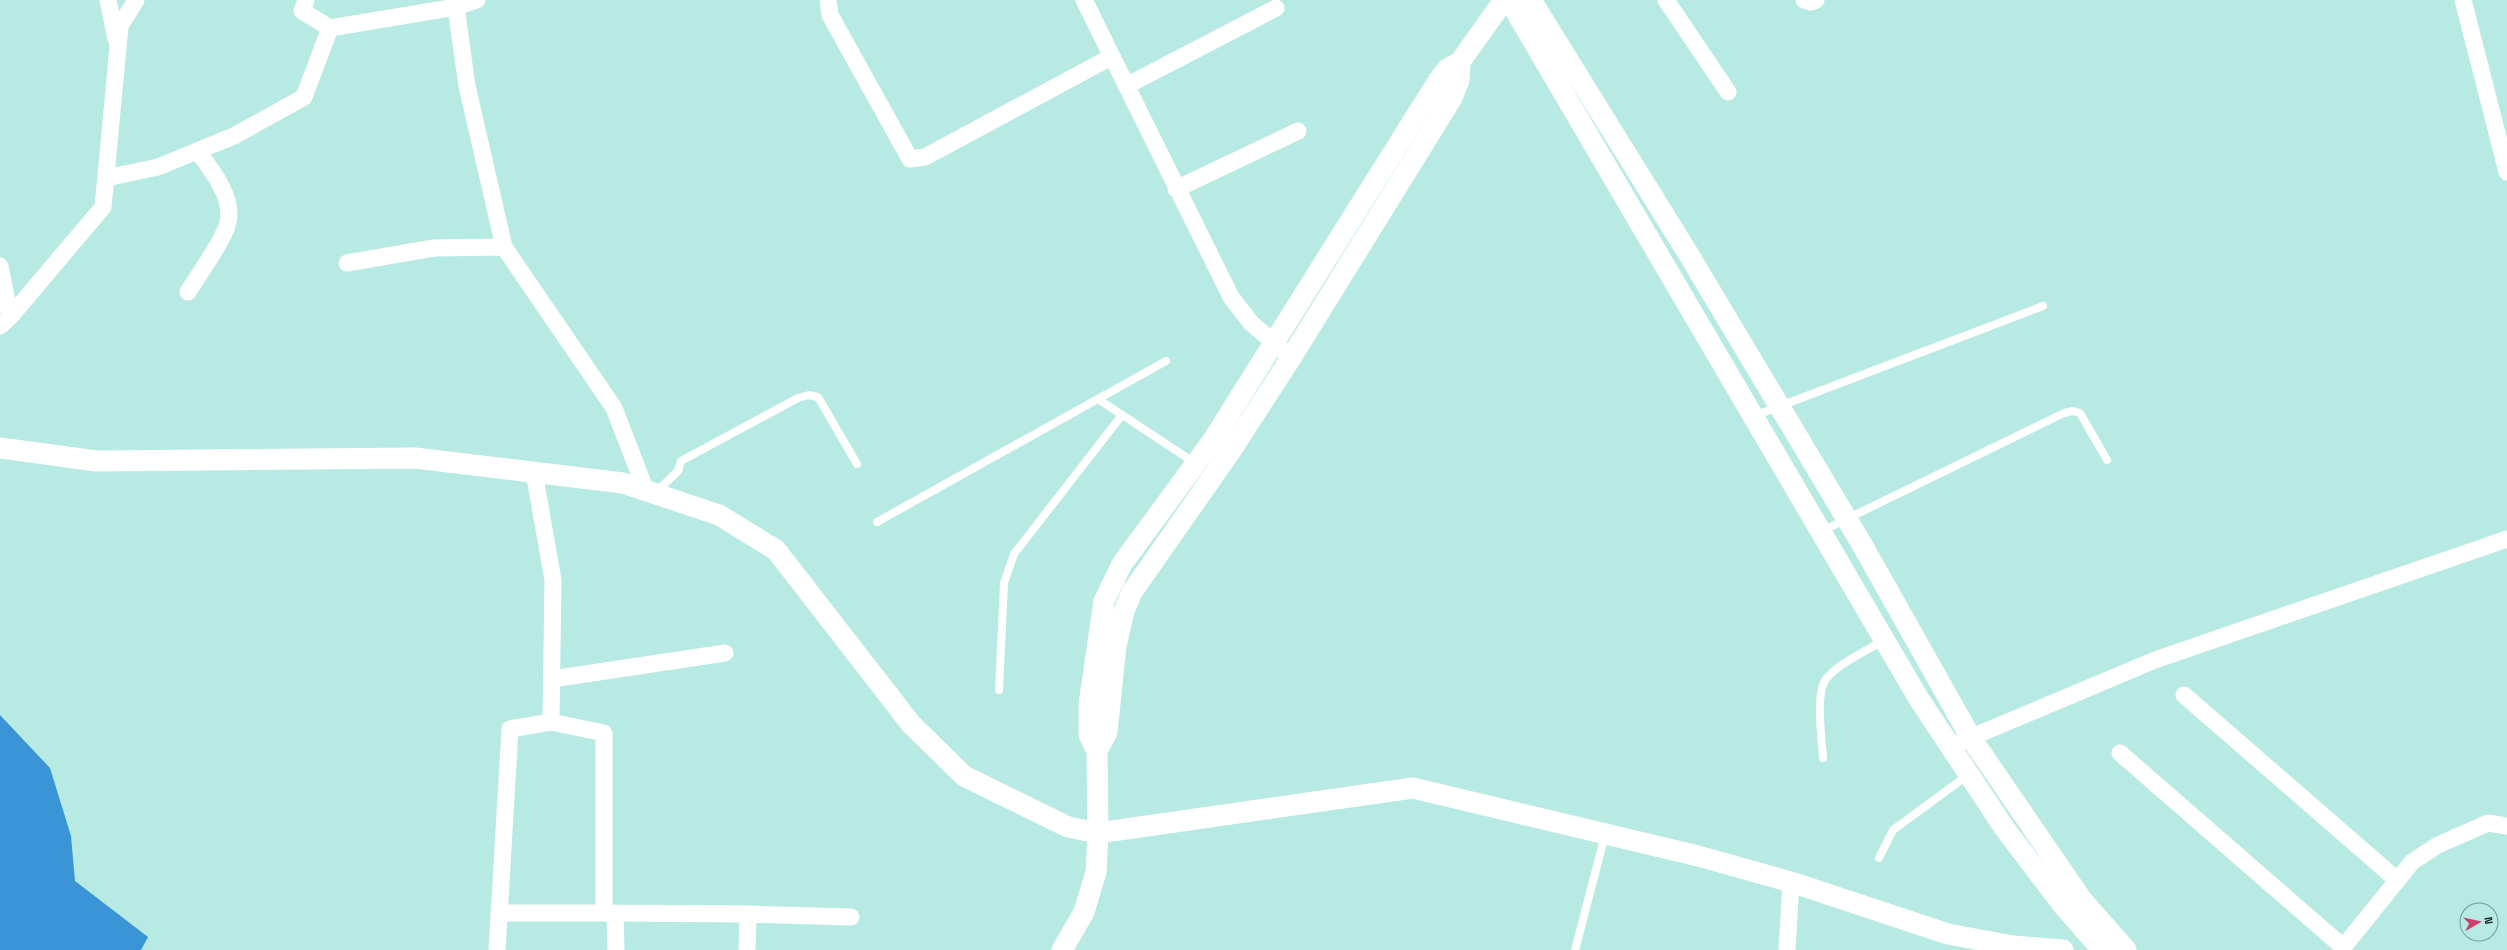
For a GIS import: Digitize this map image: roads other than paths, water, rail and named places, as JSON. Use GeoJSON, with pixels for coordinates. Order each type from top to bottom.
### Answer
{"type":"FeatureCollection","features":[{"type":"Feature","properties":{"kind":"street"},"geometry":{"type":"LineString","coordinates":[[108,0],[118,49]]}},
{"type":"Feature","properties":{"kind":"street"},"geometry":{"type":"LineString","coordinates":[[5,321],[103,207],[120,26],[136,0]]}},
{"type":"Feature","properties":{"kind":"street"},"geometry":{"type":"LineString","coordinates":[[306,0],[302,12],[330,28],[476,0]]}},
{"type":"Feature","properties":{"kind":"street"},"geometry":{"type":"LineString","coordinates":[[828,0],[830,15],[910,159],[925,157],[1112,57]]}},
{"type":"Feature","properties":{"kind":"street"},"geometry":{"type":"LineString","coordinates":[[1084,0],[1176,189],[1231,297],[1251,323],[1291,357]]}},
{"type":"Feature","properties":{"kind":"street"},"geometry":{"type":"LineString","coordinates":[[1062,950],[1084,912],[1096,872],[1098,833],[1097,751],[1089,735],[1089,704],[1104,601],[1122,564],[1196,463],[1274,344],[1438,81],[1447,69],[1460,62],[1504,0]]}},
{"type":"Feature","properties":{"kind":"street"},"geometry":{"type":"LineString","coordinates":[[1509,0],[1822,531],[1919,699],[2005,829],[2062,904],[2102,950]]}},
{"type":"Feature","properties":{"kind":"street"},"geometry":{"type":"LineString","coordinates":[[1531,0],[1689,255],[1847,519],[1971,738],[2082,900],[2119,949]]}},
{"type":"Feature","properties":{"kind":"street"},"geometry":{"type":"LineString","coordinates":[[1666,0],[1728,92]]}},
{"type":"Feature","properties":{"kind":"street"},"geometry":{"type":"LineString","coordinates":[[1804,0],[1811,2],[1816,0]]}},
{"type":"Feature","properties":{"kind":"street"},"geometry":{"type":"LineString","coordinates":[[2463,0],[2507,172]]}},
{"type":"Feature","properties":{"kind":"street"},"geometry":{"type":"LineString","coordinates":[[456,3],[466,86],[504,247],[614,408],[650,492]]}},
{"type":"Feature","properties":{"kind":"street"},"geometry":{"type":"LineString","coordinates":[[1126,86],[1276,8]]}},
{"type":"Feature","properties":{"kind":"street"},"geometry":{"type":"LineString","coordinates":[[106,178],[158,167],[198,151],[234,136],[304,97],[330,28]]}},
{"type":"Feature","properties":{"kind":"street"},"geometry":{"type":"LineString","coordinates":[[1097,751],[1107,732],[1116,646],[1124,611],[1132,592],[1230,452],[1291,357],[1452,98],[1459,80],[1460,62]]}},
{"type":"Feature","properties":{"kind":"street"},"geometry":{"type":"LineString","coordinates":[[1176,189],[1298,131]]}},
{"type":"Feature","properties":{"kind":"street"},"geometry":{"type":"LineString","coordinates":[[188,292],[227,225],[228,212],[223,191],[214,173],[198,151]]}},
{"type":"Feature","properties":{"kind":"street"},"geometry":{"type":"LineString","coordinates":[[347,263],[434,248],[504,247]]}},
{"type":"Feature","properties":{"kind":"street"},"geometry":{"type":"LineString","coordinates":[[0,266],[5,321]]}},
{"type":"Feature","properties":{"kind":"street"},"geometry":{"type":"LineString","coordinates":[[0,448],[96,461],[415,458],[623,483],[719,515],[776,550],[911,724],[964,776],[1068,827],[1098,833],[1413,788],[1605,834],[1791,882],[1948,934],[2013,946],[2063,950]]}},
{"type":"Feature","properties":{"kind":"street"},"geometry":{"type":"LineString","coordinates":[[534,472],[553,580],[551,722]]}},
{"type":"Feature","properties":{"kind":"street"},"geometry":{"type":"LineString","coordinates":[[1951,746],[2155,660],[2507,539]]}},
{"type":"Feature","properties":{"kind":"street"},"geometry":{"type":"LineString","coordinates":[[552,680],[724,653]]}},
{"type":"Feature","properties":{"kind":"street"},"geometry":{"type":"LineString","coordinates":[[2184,695],[2397,880]]}},
{"type":"Feature","properties":{"kind":"street"},"geometry":{"type":"LineString","coordinates":[[497,950],[510,728],[551,722],[604,733],[610,913],[616,950]]}},
{"type":"Feature","properties":{"kind":"street"},"geometry":{"type":"LineString","coordinates":[[2120,753],[2342,949],[2412,862],[2462,833],[2488,823],[2507,826]]}},
{"type":"Feature","properties":{"kind":"street"},"geometry":{"type":"LineString","coordinates":[[1786,950],[1791,882]]}},
{"type":"Feature","properties":{"kind":"street"},"geometry":{"type":"LineString","coordinates":[[500,913],[851,916]]}},
{"type":"Feature","properties":{"kind":"street"},"geometry":{"type":"LineString","coordinates":[[747,950],[748,914]]}},
{"type":"Feature","properties":{"kind":"lane"},"geometry":{"type":"LineString","coordinates":[[1753,416],[2043,306]]}},
{"type":"Feature","properties":{"kind":"lane"},"geometry":{"type":"LineString","coordinates":[[877,522],[1166,361]]}},
{"type":"Feature","properties":{"kind":"lane"},"geometry":{"type":"LineString","coordinates":[[650,492],[678,471],[681,461],[798,398],[810,395],[818,397],[856,464]]}},
{"type":"Feature","properties":{"kind":"lane"},"geometry":{"type":"LineString","coordinates":[[1098,399],[1196,463]]}},
{"type":"Feature","properties":{"kind":"lane"},"geometry":{"type":"LineString","coordinates":[[1822,531],[2064,412],[2072,411],[2080,413],[2107,460]]}},
{"type":"Feature","properties":{"kind":"lane"},"geometry":{"type":"LineString","coordinates":[[999,690],[1004,583],[1014,554],[1122,415]]}},
{"type":"Feature","properties":{"kind":"lane"},"geometry":{"type":"LineString","coordinates":[[1823,758],[1820,699],[1825,680],[1835,671],[1885,639]]}},
{"type":"Feature","properties":{"kind":"lane"},"geometry":{"type":"LineString","coordinates":[[1879,858],[1893,830],[1969,775]]}},
{"type":"Feature","properties":{"kind":"lane"},"geometry":{"type":"LineString","coordinates":[[1576,950],[1605,834]]}},
{"type":"Feature","properties":{"kind":"water"},"geometry":{"type":"Polygon","coordinates":[[[0,715],[50,768],[71,836],[75,881],[148,937],[141,950],[0,950],[0,715]]]}}]}
